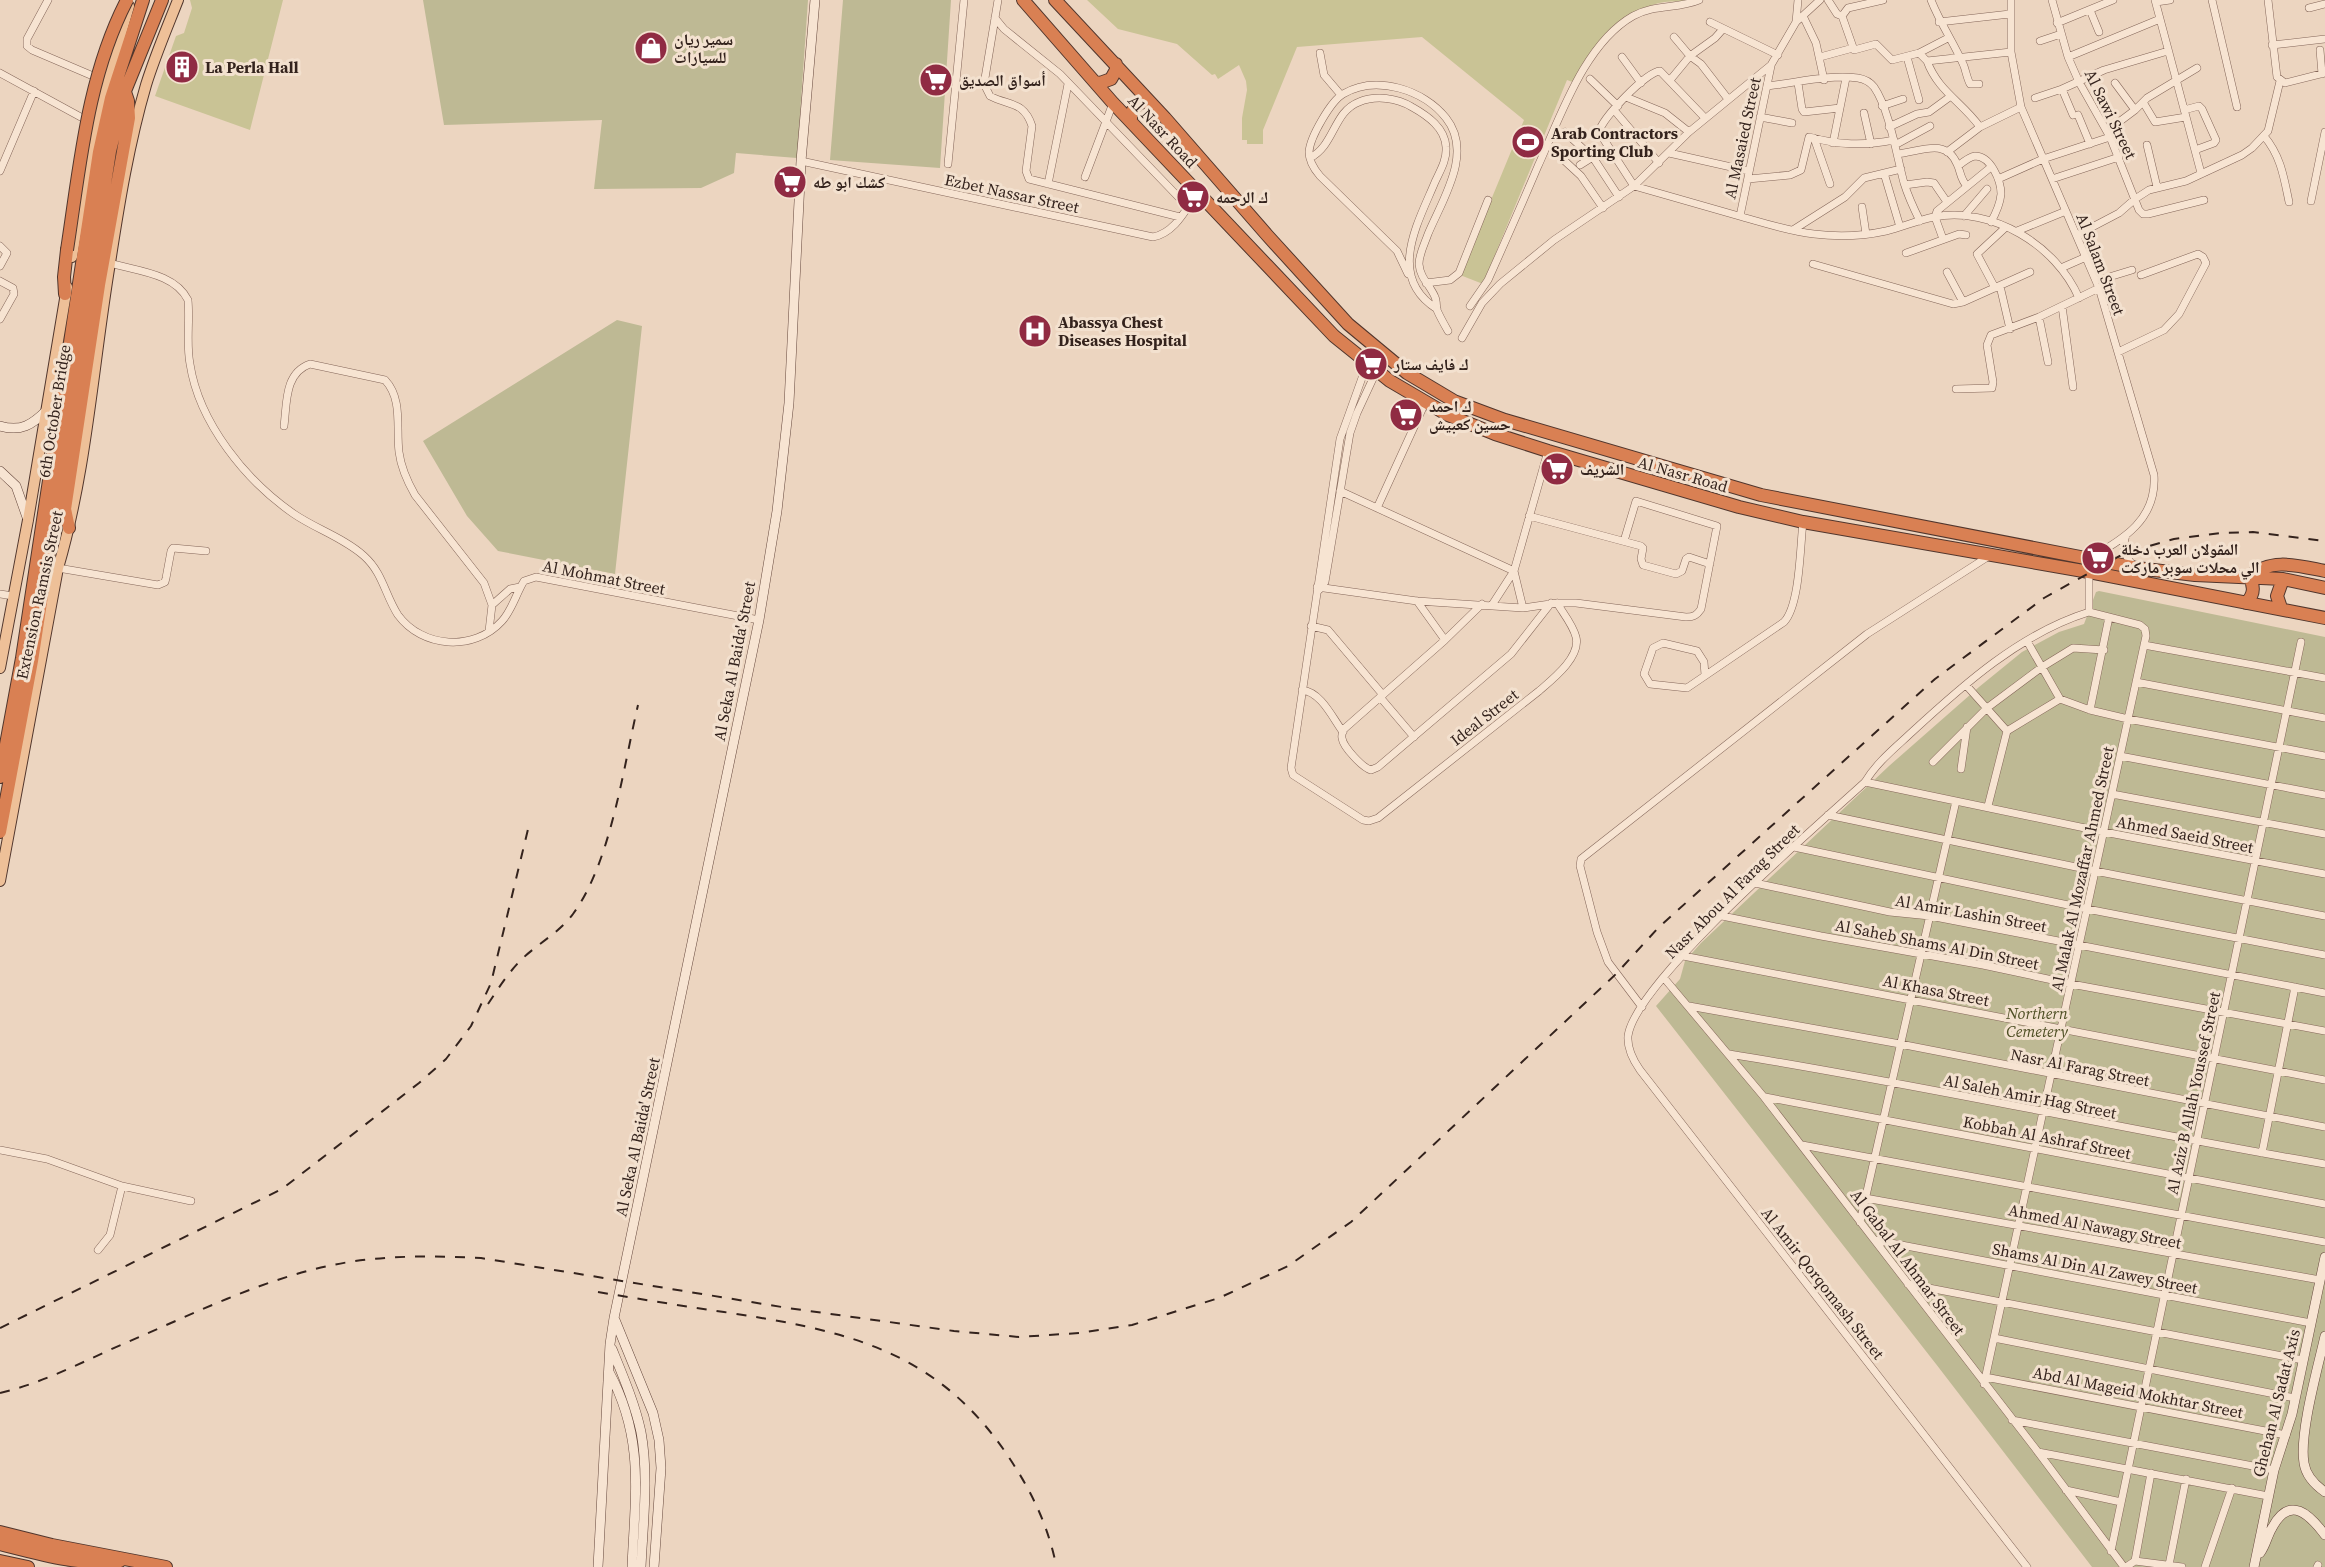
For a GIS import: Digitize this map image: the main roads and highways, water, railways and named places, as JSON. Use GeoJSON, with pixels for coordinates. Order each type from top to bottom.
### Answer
{"type":"FeatureCollection","features":[{"type":"Feature","properties":{"kind":"highway"},"geometry":{"type":"LineString","coordinates":[[65,294],[67,250],[89,109],[107,45],[129,0]]}},
{"type":"Feature","properties":{"kind":"highway","name":"6th October Bridge"},"geometry":{"type":"LineString","coordinates":[[0,777],[22,658],[99,152],[111,98],[143,0]]}},
{"type":"Feature","properties":{"kind":"highway","name":"6th October Bridge"},"geometry":{"type":"LineString","coordinates":[[0,832],[32,662],[106,177],[125,91],[162,0]]}},
{"type":"Feature","properties":{"kind":"highway","name":"Al Nasr Road"},"geometry":{"type":"LineString","coordinates":[[1023,0],[1113,103],[1319,320],[1371,368],[1425,403],[1479,429],[1739,507],[1803,522],[2089,572],[2325,618]]}},
{"type":"Feature","properties":{"kind":"highway","name":"Al Nasr Road"},"geometry":{"type":"LineString","coordinates":[[1055,0],[1116,64],[1348,324],[1404,371],[1454,401],[1505,420],[1761,495],[2137,568],[2195,575],[2283,579],[2325,588]]}},
{"type":"Feature","properties":{"kind":"highway"},"geometry":{"type":"LineString","coordinates":[[1095,82],[1100,83],[1111,79],[1116,70],[1116,64]]}},
{"type":"Feature","properties":{"kind":"highway"},"geometry":{"type":"LineString","coordinates":[[69,528],[65,509],[99,285],[129,118],[125,91]]}},
{"type":"Feature","properties":{"kind":"highway"},"geometry":{"type":"LineString","coordinates":[[1131,122],[1134,107],[1148,100]]}},
{"type":"Feature","properties":{"kind":"highway"},"geometry":{"type":"LineString","coordinates":[[2246,603],[2253,594],[2249,577],[2265,566],[2277,564],[2325,571]]}},
{"type":"Feature","properties":{"kind":"highway"},"geometry":{"type":"LineString","coordinates":[[2281,608],[2278,603],[2277,590],[2283,579]]}},
{"type":"Feature","properties":{"kind":"highway"},"geometry":{"type":"LineString","coordinates":[[0,1532],[166,1567]]}},
{"type":"Feature","properties":{"kind":"highway"},"geometry":{"type":"LineString","coordinates":[[0,1544],[69,1567]]}},
{"type":"Feature","properties":{"kind":"highway"},"geometry":{"type":"LineString","coordinates":[[0,1551],[50,1559],[93,1562],[127,1560]]}},
{"type":"Feature","properties":{"kind":"highway"},"geometry":{"type":"LineString","coordinates":[[0,1561],[28,1567]]}},
{"type":"Feature","properties":{"kind":"main road","name":"Extension Ramsis Street"},"geometry":{"type":"LineString","coordinates":[[0,668],[28,520],[94,124],[129,0]]}},
{"type":"Feature","properties":{"kind":"main road","name":"Extension Ramsis Street"},"geometry":{"type":"LineString","coordinates":[[0,881],[57,568],[69,528],[87,428],[110,263],[139,111],[178,0]]}},
{"type":"Feature","properties":{"kind":"railway"},"geometry":{"type":"LineString","coordinates":[[0,1393],[47,1378],[262,1285],[319,1268],[382,1258],[481,1258],[788,1308],[954,1331],[1019,1337],[1079,1333],[1132,1325],[1219,1298],[1288,1266],[1351,1222],[1616,974],[1659,927],[1935,679],[2044,598],[2125,553],[2174,539],[2221,533],[2253,532],[2325,541]]}},
{"type":"Feature","properties":{"kind":"railway"},"geometry":{"type":"LineString","coordinates":[[488,1004],[516,965],[567,921],[586,893],[597,868],[614,814],[638,705]]}},
{"type":"Feature","properties":{"kind":"railway"},"geometry":{"type":"LineString","coordinates":[[0,1328],[282,1189],[419,1083],[446,1059],[471,1026],[491,983],[529,825]]}},
{"type":"Feature","properties":{"kind":"railway"},"geometry":{"type":"LineString","coordinates":[[598,1292],[808,1327],[882,1350],[916,1367],[948,1389],[978,1418],[1006,1453],[1036,1504],[1055,1560]]}},
{"type":"Feature","properties":{"kind":"place","name":"سمير ريان للسيارات"},"geometry":{"type":"Point","coordinates":[651,48]}},
{"type":"Feature","properties":{"kind":"place","name":"La Perla Hall"},"geometry":{"type":"Point","coordinates":[182,67]}},
{"type":"Feature","properties":{"kind":"place","name":"أسواق الصديق"},"geometry":{"type":"Point","coordinates":[936,80]}},
{"type":"Feature","properties":{"kind":"place","name":"Arab Contractors Sporting Club"},"geometry":{"type":"Point","coordinates":[1528,142]}},
{"type":"Feature","properties":{"kind":"place","name":"كشك ابو طه"},"geometry":{"type":"Point","coordinates":[790,182]}},
{"type":"Feature","properties":{"kind":"place","name":"ك الرحمه"},"geometry":{"type":"Point","coordinates":[1193,197]}},
{"type":"Feature","properties":{"kind":"place","name":"Abassya Chest Diseases Hospital"},"geometry":{"type":"Point","coordinates":[1035,331]}},
{"type":"Feature","properties":{"kind":"place","name":"ك فايف ستار"},"geometry":{"type":"Point","coordinates":[1371,364]}},
{"type":"Feature","properties":{"kind":"place","name":"ك احمد حسين كعبيش"},"geometry":{"type":"Point","coordinates":[1406,415]}},
{"type":"Feature","properties":{"kind":"place","name":"الشريف"},"geometry":{"type":"Point","coordinates":[1557,469]}},
{"type":"Feature","properties":{"kind":"place","name":"المقولان العرب دخلة الي محلات سوبر ماركت"},"geometry":{"type":"Point","coordinates":[2098,558]}},
{"type":"Feature","properties":{"kind":"park label","name":"Northern Cemetery"},"geometry":{"type":"Point","coordinates":[2037,1022]}}]}
